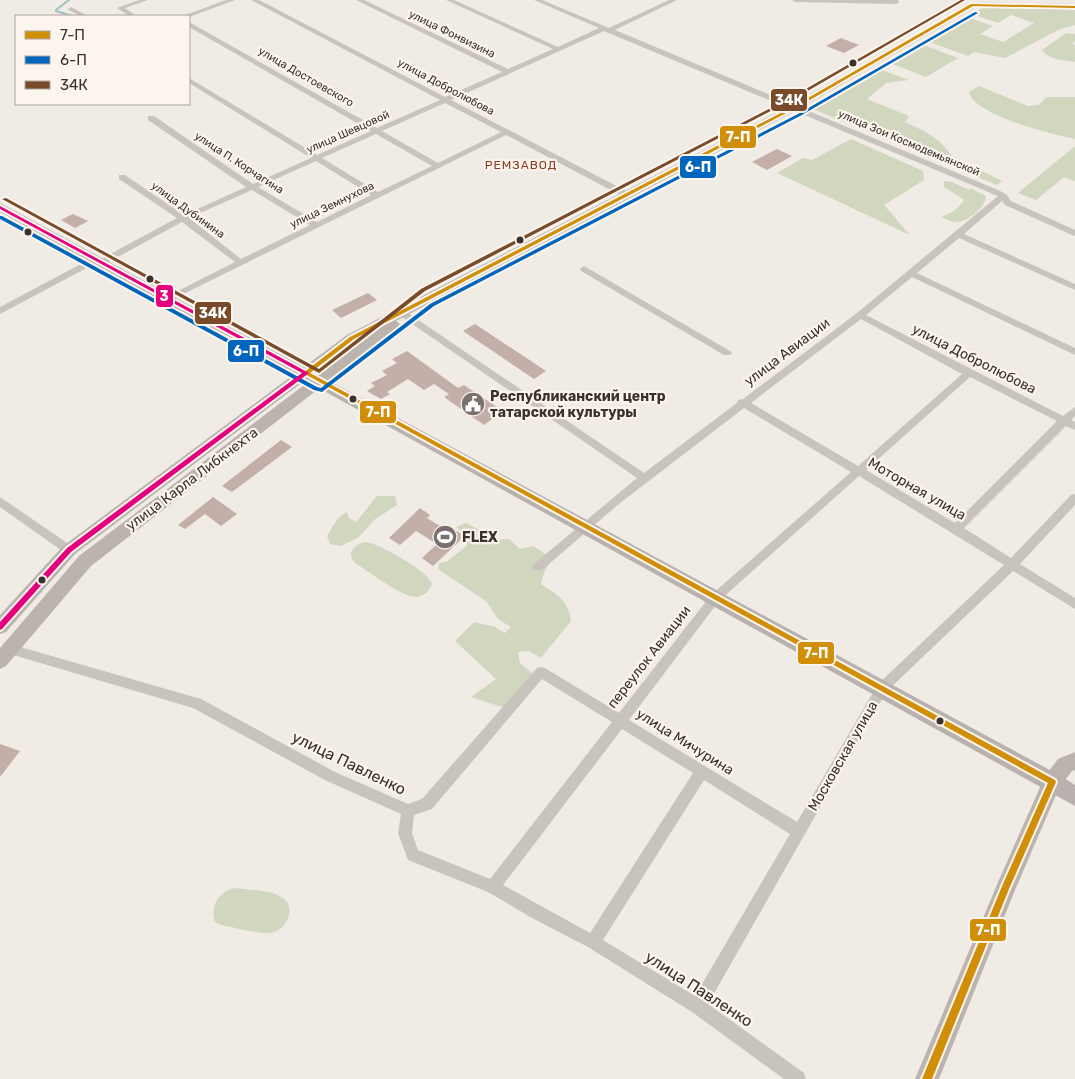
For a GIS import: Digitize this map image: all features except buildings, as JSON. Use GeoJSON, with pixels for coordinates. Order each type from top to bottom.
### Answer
{"type":"FeatureCollection","features":[{"type":"Feature","properties":{"kind":"main road"},"geometry":{"type":"LineString","coordinates":[[971,2],[1075,7]]}},
{"type":"Feature","properties":{"kind":"main road","name":"улица Карла Либкнехта"},"geometry":{"type":"LineString","coordinates":[[3,652],[85,561],[313,377],[352,338],[795,107],[971,2]]}},
{"type":"Feature","properties":{"kind":"main road"},"geometry":{"type":"LineString","coordinates":[[0,207],[882,688],[1075,796]]}},
{"type":"Feature","properties":{"kind":"main road","name":"улица Карла Либкнехта"},"geometry":{"type":"LineString","coordinates":[[0,627],[69,550],[427,298]]}},
{"type":"Feature","properties":{"kind":"main road"},"geometry":{"type":"LineString","coordinates":[[927,1079],[1006,887],[1052,782],[1065,766],[1075,761]]}},
{"type":"Feature","properties":{"kind":"street"},"geometry":{"type":"LineString","coordinates":[[131,15],[120,8],[145,0]]}},
{"type":"Feature","properties":{"kind":"street"},"geometry":{"type":"LineString","coordinates":[[189,15],[232,0]]}},
{"type":"Feature","properties":{"kind":"street","name":"улица Добролюбова"},"geometry":{"type":"LineString","coordinates":[[254,0],[627,195]]}},
{"type":"Feature","properties":{"kind":"street","name":"улица Фонвизина"},"geometry":{"type":"LineString","coordinates":[[359,0],[508,72]]}},
{"type":"Feature","properties":{"kind":"street"},"geometry":{"type":"LineString","coordinates":[[449,0],[558,50]]}},
{"type":"Feature","properties":{"kind":"street","name":"улица Шевцовой"},"geometry":{"type":"LineString","coordinates":[[0,311],[183,218],[508,72],[674,0]]}},
{"type":"Feature","properties":{"kind":"street"},"geometry":{"type":"LineString","coordinates":[[795,0],[896,2],[895,0]]}},
{"type":"Feature","properties":{"kind":"street","name":"улица Зои Космодемьянской"},"geometry":{"type":"LineString","coordinates":[[542,1],[1003,196],[1008,203],[1075,233]]}},
{"type":"Feature","properties":{"kind":"street"},"geometry":{"type":"LineString","coordinates":[[71,9],[82,15]]}},
{"type":"Feature","properties":{"kind":"street","name":"улица Достоевского"},"geometry":{"type":"LineString","coordinates":[[190,25],[438,166]]}},
{"type":"Feature","properties":{"kind":"street"},"geometry":{"type":"LineString","coordinates":[[190,81],[377,196]]}},
{"type":"Feature","properties":{"kind":"street","name":"улица П. Корчагина"},"geometry":{"type":"LineString","coordinates":[[151,118],[252,187],[316,225]]}},
{"type":"Feature","properties":{"kind":"street","name":"улица Земнухова"},"geometry":{"type":"LineString","coordinates":[[168,298],[506,132]]}},
{"type":"Feature","properties":{"kind":"street","name":"улица Дубинина"},"geometry":{"type":"LineString","coordinates":[[122,178],[183,218],[240,262]]}},
{"type":"Feature","properties":{"kind":"street","name":"улица Авиации"},"geometry":{"type":"LineString","coordinates":[[538,567],[584,526],[742,402],[860,314],[1003,196]]}},
{"type":"Feature","properties":{"kind":"street"},"geometry":{"type":"LineString","coordinates":[[958,234],[1075,287]]}},
{"type":"Feature","properties":{"kind":"street"},"geometry":{"type":"LineString","coordinates":[[584,269],[727,353]]}},
{"type":"Feature","properties":{"kind":"street"},"geometry":{"type":"LineString","coordinates":[[910,273],[1075,352]]}},
{"type":"Feature","properties":{"kind":"street","name":"улица Добролюбова"},"geometry":{"type":"LineString","coordinates":[[860,314],[969,373],[1075,426]]}},
{"type":"Feature","properties":{"kind":"street"},"geometry":{"type":"LineString","coordinates":[[404,315],[646,479]]}},
{"type":"Feature","properties":{"kind":"street","name":"переулок Авиации"},"geometry":{"type":"LineString","coordinates":[[493,887],[715,598],[969,373]]}},
{"type":"Feature","properties":{"kind":"street","name":"Моторная улица"},"geometry":{"type":"LineString","coordinates":[[742,402],[956,529],[1075,604]]}},
{"type":"Feature","properties":{"kind":"street"},"geometry":{"type":"LineString","coordinates":[[956,529],[1075,410]]}},
{"type":"Feature","properties":{"kind":"street","name":"Московская улица"},"geometry":{"type":"LineString","coordinates":[[698,1006],[882,688],[1013,564],[1075,498]]}},
{"type":"Feature","properties":{"kind":"street"},"geometry":{"type":"LineString","coordinates":[[0,500],[69,550]]}},
{"type":"Feature","properties":{"kind":"street","name":"улица Павленко"},"geometry":{"type":"LineString","coordinates":[[3,652],[196,703],[330,776],[408,811],[404,833],[413,855],[493,887],[537,913],[593,942],[698,1006],[798,1079]]}},
{"type":"Feature","properties":{"kind":"street","name":"улица Мичурина"},"geometry":{"type":"LineString","coordinates":[[408,811],[426,804],[541,672],[800,832]]}},
{"type":"Feature","properties":{"kind":"street"},"geometry":{"type":"LineString","coordinates":[[593,942],[702,772]]}},
{"type":"Feature","properties":{"kind":"green space"},"geometry":{"type":"Polygon","coordinates":[[[984,7],[1075,9],[1075,25],[1058,30],[1005,58],[974,52],[968,56],[927,41],[967,17],[993,26],[980,34],[1003,42],[1034,23],[1011,15],[998,23],[972,14],[984,7]]]}},
{"type":"Feature","properties":{"kind":"green space"},"geometry":{"type":"Polygon","coordinates":[[[1066,33],[1075,34],[1075,41],[1072,44],[1075,45],[1075,62],[1053,58],[1042,50],[1066,33]]]}},
{"type":"Feature","properties":{"kind":"green space"},"geometry":{"type":"Polygon","coordinates":[[[921,44],[958,58],[926,77],[890,63],[921,44]]]}},
{"type":"Feature","properties":{"kind":"green space"},"geometry":{"type":"Polygon","coordinates":[[[879,69],[909,80],[886,83],[867,99],[909,116],[905,122],[926,132],[940,142],[952,156],[1002,181],[997,185],[813,109],[879,69]]]}},
{"type":"Feature","properties":{"kind":"green space"},"geometry":{"type":"Polygon","coordinates":[[[979,86],[1028,106],[1039,105],[1046,97],[1075,97],[1075,139],[1016,123],[985,109],[974,101],[969,92],[979,86]]]}},
{"type":"Feature","properties":{"kind":"green space"},"geometry":{"type":"Polygon","coordinates":[[[851,139],[923,171],[924,180],[884,205],[910,235],[777,173],[803,158],[812,160],[851,139]]]}},
{"type":"Feature","properties":{"kind":"green space"},"geometry":{"type":"Polygon","coordinates":[[[1075,146],[1075,181],[1064,177],[1036,200],[1018,193],[1075,146]]]}},
{"type":"Feature","properties":{"kind":"green space"},"geometry":{"type":"Polygon","coordinates":[[[944,181],[952,182],[969,190],[970,188],[986,196],[983,205],[969,218],[958,222],[941,217],[954,211],[964,200],[944,187],[944,181]]]}},
{"type":"Feature","properties":{"kind":"green space"},"geometry":{"type":"Polygon","coordinates":[[[377,496],[395,496],[397,505],[374,520],[359,537],[341,546],[330,544],[327,536],[338,518],[347,512],[349,518],[356,522],[377,496]]]}},
{"type":"Feature","properties":{"kind":"green space"},"geometry":{"type":"Polygon","coordinates":[[[466,523],[497,540],[509,539],[520,549],[533,546],[552,558],[544,573],[541,584],[565,603],[570,614],[571,621],[541,658],[529,651],[518,652],[520,663],[535,676],[505,708],[471,697],[496,679],[455,641],[474,622],[495,627],[505,633],[511,627],[498,619],[486,601],[438,569],[439,563],[446,562],[467,546],[465,534],[456,527],[466,523]]]}},
{"type":"Feature","properties":{"kind":"green space"},"geometry":{"type":"Polygon","coordinates":[[[365,542],[391,552],[413,565],[429,578],[432,583],[429,590],[421,596],[414,597],[404,594],[355,563],[351,556],[352,550],[365,542]]]}},
{"type":"Feature","properties":{"kind":"green space"},"geometry":{"type":"Polygon","coordinates":[[[234,888],[263,891],[281,897],[287,902],[289,909],[288,918],[285,923],[277,931],[267,933],[254,932],[215,922],[214,910],[217,900],[228,890],[234,888]]]}},
{"type":"Feature","properties":{"kind":"waterway"},"geometry":{"type":"LineString","coordinates":[[56,10],[69,0]]}},
{"type":"Feature","properties":{"kind":"waterway"},"geometry":{"type":"LineString","coordinates":[[56,11],[70,15]]}},
{"type":"Feature","properties":{"kind":"transit line","name":"34К"},"geometry":{"type":"LineString","coordinates":[[4,199],[319,371],[423,290],[791,99],[963,0]]}},
{"type":"Feature","properties":{"kind":"transit line","name":"7-П"},"geometry":{"type":"LineString","coordinates":[[972,5],[795,107],[352,338],[306,373],[1052,782]]}},
{"type":"Feature","properties":{"kind":"transit line","name":"7-П"},"geometry":{"type":"LineString","coordinates":[[972,5],[1075,7]]}},
{"type":"Feature","properties":{"kind":"transit line","name":"6-П"},"geometry":{"type":"LineString","coordinates":[[0,217],[316,389],[322,390],[432,305],[799,115],[976,13]]}},
{"type":"Feature","properties":{"kind":"transit line","name":"3"},"geometry":{"type":"LineString","coordinates":[[0,207],[306,373],[69,550],[0,627]]}},
{"type":"Feature","properties":{"kind":"transit line","name":"7-П"},"geometry":{"type":"LineString","coordinates":[[927,1079],[1006,887],[1052,782]]}},
{"type":"Feature","properties":{"kind":"place","name":"Республиканский центр татарской культуры"},"geometry":{"type":"Point","coordinates":[473,404]}},
{"type":"Feature","properties":{"kind":"place","name":"FLEX"},"geometry":{"type":"Point","coordinates":[445,537]}},
{"type":"Feature","properties":{"kind":"district","name":"РЕМЗАВОД"},"geometry":{"type":"Point","coordinates":[521,165]}}]}
